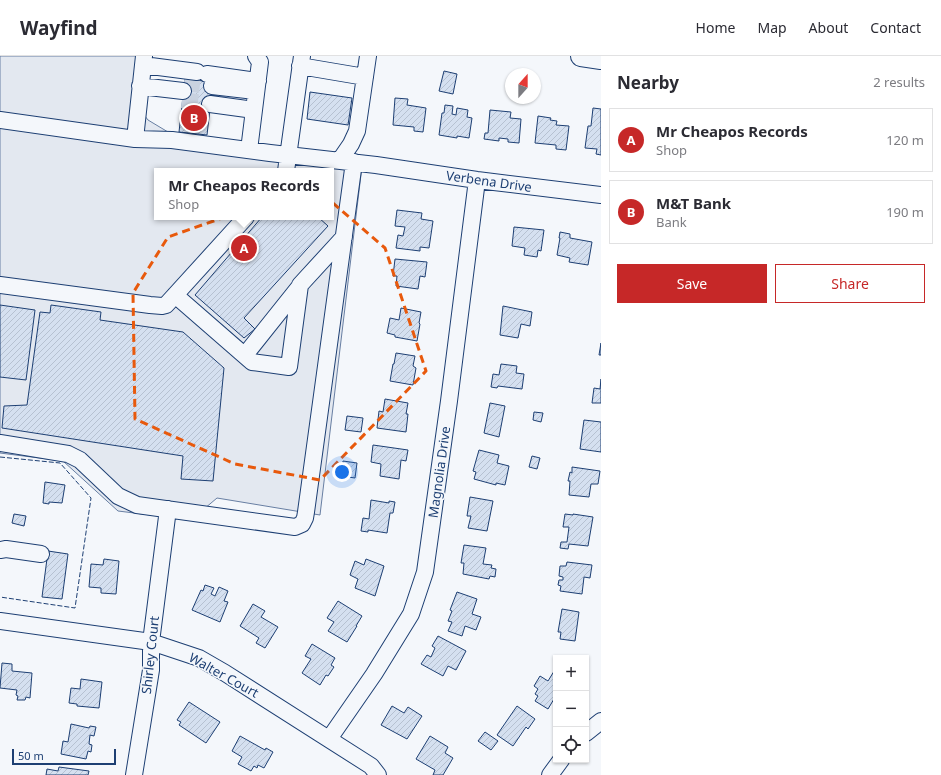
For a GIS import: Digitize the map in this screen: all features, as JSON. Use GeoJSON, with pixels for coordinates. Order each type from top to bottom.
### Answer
{"type":"FeatureCollection","features":[{"type":"Feature","properties":{"kind":"main road"},"geometry":{"type":"LineString","coordinates":[[581,56],[601,59]]}},
{"type":"Feature","properties":{"kind":"street"},"geometry":{"type":"LineString","coordinates":[[249,150],[260,62],[256,56]]}},
{"type":"Feature","properties":{"kind":"street"},"geometry":{"type":"LineString","coordinates":[[0,444],[68,454],[80,460],[118,496],[137,504],[294,527],[302,524],[306,512],[344,237],[347,161],[351,144],[357,131],[368,56]]}},
{"type":"Feature","properties":{"kind":"street"},"geometry":{"type":"LineString","coordinates":[[286,168],[301,61],[365,77]]}},
{"type":"Feature","properties":{"kind":"street"},"geometry":{"type":"LineString","coordinates":[[142,76],[208,86],[256,96]]}},
{"type":"Feature","properties":{"kind":"street"},"geometry":{"type":"LineString","coordinates":[[142,76],[183,91]]}},
{"type":"Feature","properties":{"kind":"street"},"geometry":{"type":"LineString","coordinates":[[135,139],[142,76]]}},
{"type":"Feature","properties":{"kind":"street"},"geometry":{"type":"LineString","coordinates":[[208,86],[256,96]]}},
{"type":"Feature","properties":{"kind":"street","name":"Verbena Drive"},"geometry":{"type":"LineString","coordinates":[[0,120],[135,139],[172,140],[347,161],[477,180],[601,195]]}},
{"type":"Feature","properties":{"kind":"street","name":"Magnolia Drive"},"geometry":{"type":"LineString","coordinates":[[329,739],[374,674],[411,614],[425,572],[448,409],[477,180]]}},
{"type":"Feature","properties":{"kind":"street"},"geometry":{"type":"LineString","coordinates":[[0,285],[162,306],[166,305],[243,220]]}},
{"type":"Feature","properties":{"kind":"street"},"geometry":{"type":"LineString","coordinates":[[245,355],[300,286],[344,237]]}},
{"type":"Feature","properties":{"kind":"street"},"geometry":{"type":"LineString","coordinates":[[175,295],[252,362],[289,367],[300,286]]}},
{"type":"Feature","properties":{"kind":"street","name":"Shirley Court"},"geometry":{"type":"LineString","coordinates":[[134,775],[151,670],[151,642],[168,509]]}},
{"type":"Feature","properties":{"kind":"street"},"geometry":{"type":"LineString","coordinates":[[0,550],[6,549],[41,554]]}},
{"type":"Feature","properties":{"kind":"street","name":"Walter Court"},"geometry":{"type":"LineString","coordinates":[[0,621],[151,642],[199,658],[371,766],[378,775]]}},
{"type":"Feature","properties":{"kind":"street"},"geometry":{"type":"LineString","coordinates":[[589,731],[601,721]]}},
{"type":"Feature","properties":{"kind":"street"},"geometry":{"type":"LineString","coordinates":[[550,775],[559,763]]}},
{"type":"Feature","properties":{"kind":"highlighted area"},"geometry":{"type":"Polygon","coordinates":[[[313,186],[385,248],[426,371],[320,480],[235,464],[135,419],[133,293],[168,237],[313,186]]]}},
{"type":"Feature","properties":{"kind":"shaded area"},"geometry":{"type":"Polygon","coordinates":[[[0,56],[138,56],[132,99],[148,120],[168,132],[363,158],[320,515],[217,498],[191,520],[118,511],[63,461],[0,453],[0,56]]]}},
{"type":"Feature","properties":{"kind":"building"},"geometry":{"type":"Polygon","coordinates":[[[444,71],[457,74],[453,94],[439,91],[444,71]]]}},
{"type":"Feature","properties":{"kind":"building"},"geometry":{"type":"Polygon","coordinates":[[[185,79],[213,82],[207,135],[179,132],[185,79]]]}},
{"type":"Feature","properties":{"kind":"building"},"geometry":{"type":"Polygon","coordinates":[[[310,92],[352,98],[348,125],[307,119],[310,92]]]}},
{"type":"Feature","properties":{"kind":"building"},"geometry":{"type":"Polygon","coordinates":[[[395,98],[408,99],[407,105],[426,108],[423,132],[414,131],[414,127],[393,125],[395,98]]]}},
{"type":"Feature","properties":{"kind":"building"},"geometry":{"type":"Polygon","coordinates":[[[445,105],[453,106],[452,114],[456,115],[457,108],[468,110],[467,117],[472,118],[469,138],[439,135],[442,113],[444,113],[445,105]]]}},
{"type":"Feature","properties":{"kind":"building"},"geometry":{"type":"Polygon","coordinates":[[[593,108],[601,109],[601,155],[596,154],[597,149],[585,148],[588,126],[591,126],[593,108]]]}},
{"type":"Feature","properties":{"kind":"building"},"geometry":{"type":"Polygon","coordinates":[[[490,110],[511,112],[510,118],[521,119],[519,143],[508,142],[508,139],[499,138],[499,141],[484,139],[485,133],[488,133],[490,110]]]}},
{"type":"Feature","properties":{"kind":"building"},"geometry":{"type":"Polygon","coordinates":[[[538,116],[551,118],[550,120],[557,121],[556,125],[569,126],[566,150],[556,149],[556,145],[535,143],[538,116]]]}},
{"type":"Feature","properties":{"kind":"building"},"geometry":{"type":"Polygon","coordinates":[[[397,210],[422,213],[421,219],[433,221],[429,248],[420,247],[420,251],[396,248],[398,235],[403,236],[405,227],[395,226],[397,210]]]}},
{"type":"Feature","properties":{"kind":"building"},"geometry":{"type":"Polygon","coordinates":[[[259,220],[321,220],[328,226],[244,318],[255,329],[244,338],[195,295],[259,220]]]}},
{"type":"Feature","properties":{"kind":"building"},"geometry":{"type":"Polygon","coordinates":[[[514,227],[544,230],[541,251],[538,250],[537,257],[524,255],[525,248],[512,246],[514,227]]]}},
{"type":"Feature","properties":{"kind":"building"},"geometry":{"type":"Polygon","coordinates":[[[560,232],[570,234],[570,238],[592,242],[588,265],[569,262],[570,258],[557,255],[560,232]]]}},
{"type":"Feature","properties":{"kind":"building"},"geometry":{"type":"Polygon","coordinates":[[[395,259],[427,262],[425,277],[420,276],[418,289],[396,286],[397,276],[393,276],[395,259]]]}},
{"type":"Feature","properties":{"kind":"building"},"geometry":{"type":"Polygon","coordinates":[[[0,305],[35,310],[26,380],[0,377],[0,305]]]}},
{"type":"Feature","properties":{"kind":"building"},"geometry":{"type":"Polygon","coordinates":[[[51,305],[101,312],[100,320],[183,332],[224,368],[213,481],[181,479],[183,456],[2,428],[4,406],[27,405],[40,312],[50,313],[51,305]]]}},
{"type":"Feature","properties":{"kind":"building"},"geometry":{"type":"Polygon","coordinates":[[[503,306],[532,312],[530,326],[521,324],[518,338],[500,335],[503,306]]]}},
{"type":"Feature","properties":{"kind":"building"},"geometry":{"type":"Polygon","coordinates":[[[401,308],[421,312],[417,341],[395,337],[395,335],[387,333],[390,318],[399,320],[401,308]]]}},
{"type":"Feature","properties":{"kind":"building"},"geometry":{"type":"Polygon","coordinates":[[[601,343],[601,355],[599,355],[601,343]]]}},
{"type":"Feature","properties":{"kind":"building"},"geometry":{"type":"Polygon","coordinates":[[[396,353],[415,356],[413,366],[416,368],[413,385],[390,381],[396,353]]]}},
{"type":"Feature","properties":{"kind":"building"},"geometry":{"type":"Polygon","coordinates":[[[501,364],[517,366],[516,373],[524,374],[522,389],[498,386],[497,388],[491,387],[493,374],[499,375],[501,364]]]}},
{"type":"Feature","properties":{"kind":"building"},"geometry":{"type":"Polygon","coordinates":[[[601,379],[601,403],[592,403],[594,388],[600,389],[601,379]]]}},
{"type":"Feature","properties":{"kind":"building"},"geometry":{"type":"Polygon","coordinates":[[[385,399],[408,403],[406,414],[408,414],[406,432],[377,428],[379,411],[383,412],[385,399]]]}},
{"type":"Feature","properties":{"kind":"building"},"geometry":{"type":"Polygon","coordinates":[[[490,403],[505,406],[499,437],[484,433],[490,403]]]}},
{"type":"Feature","properties":{"kind":"building"},"geometry":{"type":"Polygon","coordinates":[[[534,412],[543,413],[541,422],[533,420],[534,412]]]}},
{"type":"Feature","properties":{"kind":"building"},"geometry":{"type":"Polygon","coordinates":[[[347,416],[363,418],[361,432],[345,430],[347,416]]]}},
{"type":"Feature","properties":{"kind":"building"},"geometry":{"type":"Polygon","coordinates":[[[584,420],[601,422],[601,452],[580,449],[584,420]]]}},
{"type":"Feature","properties":{"kind":"building"},"geometry":{"type":"Polygon","coordinates":[[[373,445],[408,450],[406,461],[401,460],[399,479],[380,476],[381,464],[371,462],[373,445]]]}},
{"type":"Feature","properties":{"kind":"building"},"geometry":{"type":"Polygon","coordinates":[[[479,450],[499,455],[497,463],[509,466],[505,485],[496,483],[496,485],[474,479],[476,472],[473,471],[479,450]]]}},
{"type":"Feature","properties":{"kind":"building"},"geometry":{"type":"Polygon","coordinates":[[[532,456],[540,458],[537,469],[529,467],[532,456]]]}},
{"type":"Feature","properties":{"kind":"building"},"geometry":{"type":"Polygon","coordinates":[[[343,461],[357,463],[355,478],[341,476],[343,461]]]}},
{"type":"Feature","properties":{"kind":"building"},"geometry":{"type":"Polygon","coordinates":[[[572,467],[600,471],[598,484],[591,484],[589,497],[569,495],[570,481],[568,481],[570,472],[572,473],[572,467]]]}},
{"type":"Feature","properties":{"kind":"building"},"geometry":{"type":"Polygon","coordinates":[[[45,482],[65,485],[62,503],[43,503],[45,482]]]}},
{"type":"Feature","properties":{"kind":"building"},"geometry":{"type":"Polygon","coordinates":[[[470,497],[493,501],[487,531],[468,528],[471,516],[467,516],[470,497]]]}},
{"type":"Feature","properties":{"kind":"building"},"geometry":{"type":"Polygon","coordinates":[[[371,500],[389,503],[389,501],[395,502],[393,513],[390,513],[387,533],[368,530],[368,532],[361,531],[363,518],[369,519],[371,500]]]}},
{"type":"Feature","properties":{"kind":"building"},"geometry":{"type":"Polygon","coordinates":[[[14,514],[26,516],[24,526],[12,523],[14,514]]]}},
{"type":"Feature","properties":{"kind":"building"},"geometry":{"type":"Polygon","coordinates":[[[565,514],[593,517],[588,546],[569,544],[568,549],[560,548],[561,542],[567,542],[569,527],[563,527],[565,514]]]}},
{"type":"Feature","properties":{"kind":"building"},"geometry":{"type":"Polygon","coordinates":[[[464,545],[486,548],[483,564],[492,565],[491,568],[496,569],[495,577],[490,576],[489,579],[463,574],[464,563],[461,563],[464,545]]]}},
{"type":"Feature","properties":{"kind":"building"},"geometry":{"type":"Polygon","coordinates":[[[48,551],[68,554],[62,599],[42,597],[48,551]]]}},
{"type":"Feature","properties":{"kind":"building"},"geometry":{"type":"Polygon","coordinates":[[[104,559],[119,561],[116,594],[101,593],[101,588],[89,587],[91,564],[103,565],[104,559]]]}},
{"type":"Feature","properties":{"kind":"building"},"geometry":{"type":"Polygon","coordinates":[[[366,559],[384,566],[375,596],[355,588],[358,579],[350,575],[355,561],[364,565],[366,559]]]}},
{"type":"Feature","properties":{"kind":"building"},"geometry":{"type":"Polygon","coordinates":[[[567,562],[592,565],[590,578],[584,577],[582,594],[560,591],[561,586],[558,585],[559,580],[563,580],[563,577],[559,576],[560,566],[566,566],[567,562]]]}},
{"type":"Feature","properties":{"kind":"building"},"geometry":{"type":"Polygon","coordinates":[[[205,585],[214,588],[211,594],[215,596],[219,587],[228,591],[224,601],[228,602],[220,622],[192,610],[201,590],[203,591],[205,585]]]}},
{"type":"Feature","properties":{"kind":"building"},"geometry":{"type":"Polygon","coordinates":[[[457,592],[477,599],[472,614],[481,617],[476,630],[465,626],[462,636],[448,631],[452,622],[448,621],[452,611],[450,610],[457,592]]]}},
{"type":"Feature","properties":{"kind":"building"},"geometry":{"type":"Polygon","coordinates":[[[338,601],[362,616],[347,642],[328,631],[334,622],[327,618],[338,601]]]}},
{"type":"Feature","properties":{"kind":"building"},"geometry":{"type":"Polygon","coordinates":[[[253,604],[265,611],[261,617],[278,627],[265,648],[256,643],[259,638],[240,626],[253,604]]]}},
{"type":"Feature","properties":{"kind":"building"},"geometry":{"type":"Polygon","coordinates":[[[562,609],[579,612],[575,641],[560,639],[561,632],[558,632],[562,609]]]}},
{"type":"Feature","properties":{"kind":"building"},"geometry":{"type":"Polygon","coordinates":[[[438,636],[466,651],[456,670],[448,666],[443,676],[421,664],[427,655],[431,657],[435,648],[432,646],[438,636]]]}},
{"type":"Feature","properties":{"kind":"building"},"geometry":{"type":"Polygon","coordinates":[[[312,644],[335,658],[331,665],[334,667],[328,676],[326,675],[320,685],[302,673],[311,659],[305,656],[312,644]]]}},
{"type":"Feature","properties":{"kind":"building"},"geometry":{"type":"Polygon","coordinates":[[[2,663],[12,664],[12,671],[32,673],[30,698],[26,697],[25,700],[17,700],[17,690],[0,688],[2,663]]]}},
{"type":"Feature","properties":{"kind":"building"},"geometry":{"type":"Polygon","coordinates":[[[553,673],[553,701],[548,709],[535,701],[538,696],[535,694],[538,689],[534,686],[540,676],[548,681],[553,673]]]}},
{"type":"Feature","properties":{"kind":"building"},"geometry":{"type":"Polygon","coordinates":[[[81,679],[102,682],[99,708],[77,706],[77,704],[69,703],[71,688],[80,689],[81,679]]]}},
{"type":"Feature","properties":{"kind":"building"},"geometry":{"type":"Polygon","coordinates":[[[189,702],[220,722],[206,743],[179,725],[181,722],[177,720],[189,702]]]}},
{"type":"Feature","properties":{"kind":"building"},"geometry":{"type":"Polygon","coordinates":[[[392,706],[404,713],[408,707],[422,716],[407,739],[381,725],[392,706]]]}},
{"type":"Feature","properties":{"kind":"building"},"geometry":{"type":"Polygon","coordinates":[[[517,706],[535,719],[528,729],[526,727],[513,746],[497,735],[517,706]]]}},
{"type":"Feature","properties":{"kind":"building"},"geometry":{"type":"Polygon","coordinates":[[[71,724],[89,728],[90,726],[96,727],[94,736],[90,735],[89,744],[92,745],[91,752],[88,751],[86,759],[61,754],[63,741],[68,742],[71,724]]]}},
{"type":"Feature","properties":{"kind":"building"},"geometry":{"type":"Polygon","coordinates":[[[485,732],[498,741],[491,750],[478,741],[485,732]]]}},
{"type":"Feature","properties":{"kind":"building"},"geometry":{"type":"Polygon","coordinates":[[[240,736],[265,750],[266,748],[273,752],[264,768],[258,765],[257,768],[254,766],[251,771],[238,764],[242,757],[232,751],[240,736]]]}},
{"type":"Feature","properties":{"kind":"building"},"geometry":{"type":"Polygon","coordinates":[[[430,736],[448,747],[445,753],[453,758],[443,775],[433,775],[435,770],[416,759],[430,736]]]}},
{"type":"Feature","properties":{"kind":"building"},"geometry":{"type":"Polygon","coordinates":[[[59,767],[89,771],[88,775],[46,775],[47,769],[58,771],[59,767]]]}},
{"type":"Feature","properties":{"kind":"tunnel"},"geometry":{"type":"LineString","coordinates":[[184,83],[212,86]]}},
{"type":"Feature","properties":{"kind":"tunnel"},"geometry":{"type":"LineString","coordinates":[[182,100],[210,104]]}},
{"type":"Feature","properties":{"kind":"fence"},"geometry":{"type":"LineString","coordinates":[[0,457],[60,463],[91,498],[75,608],[0,597]]}},
{"type":"Feature","properties":{"kind":"place","name":"M&T Bank"},"geometry":{"type":"Point","coordinates":[194,118]}},
{"type":"Feature","properties":{"kind":"place","name":"Mr Cheapos Records"},"geometry":{"type":"Point","coordinates":[244,248]}}]}
